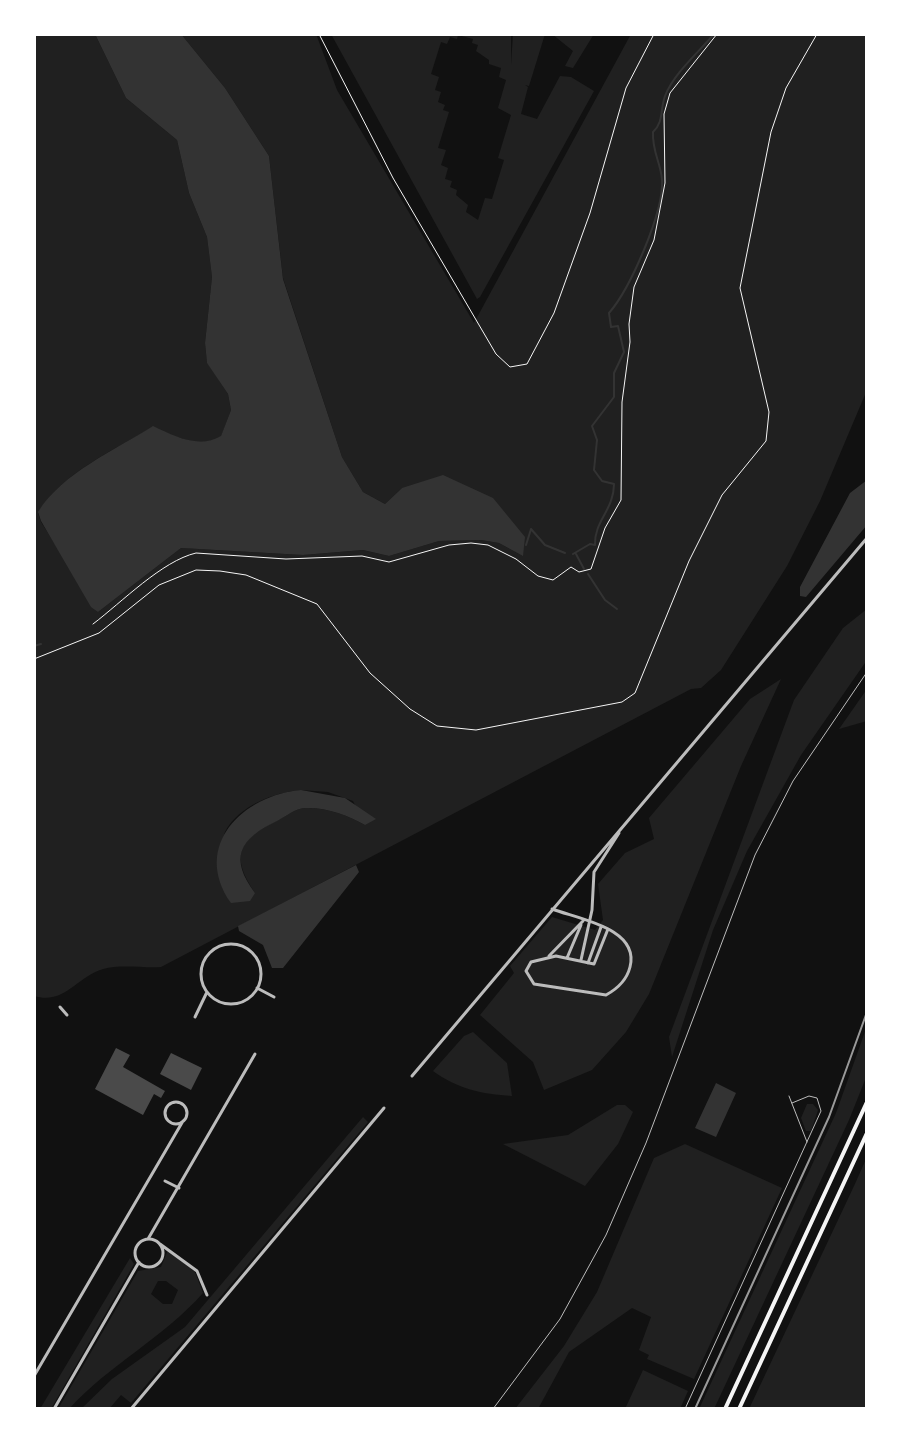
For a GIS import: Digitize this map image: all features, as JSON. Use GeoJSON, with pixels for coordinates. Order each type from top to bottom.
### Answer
{"type":"FeatureCollection","features":[{"type":"Feature","properties":{"kind":"highway"},"geometry":{"type":"LineString","coordinates":[[725,1409],[867,1102]]}},
{"type":"Feature","properties":{"kind":"highway"},"geometry":{"type":"LineString","coordinates":[[739,1409],[867,1133]]}},
{"type":"Feature","properties":{"kind":"street"},"geometry":{"type":"LineString","coordinates":[[412,1076],[867,538]]}},
{"type":"Feature","properties":{"kind":"street"},"geometry":{"type":"LineString","coordinates":[[581,961],[590,924],[594,872],[615,844],[620,830]]}},
{"type":"Feature","properties":{"kind":"street"},"geometry":{"type":"LineString","coordinates":[[552,909],[608,929],[625,941],[631,956],[626,977],[610,993],[593,995],[534,984],[528,977],[527,967],[535,959],[567,958],[595,963],[608,929]]}},
{"type":"Feature","properties":{"kind":"street"},"geometry":{"type":"LineString","coordinates":[[548,957],[583,921]]}},
{"type":"Feature","properties":{"kind":"street"},"geometry":{"type":"LineString","coordinates":[[567,958],[583,921]]}},
{"type":"Feature","properties":{"kind":"street"},"geometry":{"type":"LineString","coordinates":[[588,963],[601,927]]}},
{"type":"Feature","properties":{"kind":"street"},"geometry":{"type":"LineString","coordinates":[[239,945],[255,956],[261,973],[257,988],[247,1000],[237,1004],[217,1001],[207,992],[201,976],[206,958],[220,946],[239,945]]}},
{"type":"Feature","properties":{"kind":"street"},"geometry":{"type":"LineString","coordinates":[[257,988],[274,997]]}},
{"type":"Feature","properties":{"kind":"street"},"geometry":{"type":"LineString","coordinates":[[195,1017],[207,992]]}},
{"type":"Feature","properties":{"kind":"street"},"geometry":{"type":"LineString","coordinates":[[60,1007],[67,1015]]}},
{"type":"Feature","properties":{"kind":"street"},"geometry":{"type":"LineString","coordinates":[[160,1244],[163,1253],[160,1262],[147,1266],[139,1262],[135,1254],[137,1245],[148,1239],[255,1054]]}},
{"type":"Feature","properties":{"kind":"street"},"geometry":{"type":"LineString","coordinates":[[34,1376],[177,1133],[186,1109],[173,1102],[165,1113],[177,1133]]}},
{"type":"Feature","properties":{"kind":"street"},"geometry":{"type":"LineString","coordinates":[[131,1409],[384,1108]]}},
{"type":"Feature","properties":{"kind":"street"},"geometry":{"type":"LineString","coordinates":[[174,1124],[183,1121]]}},
{"type":"Feature","properties":{"kind":"street"},"geometry":{"type":"LineString","coordinates":[[165,1181],[179,1188]]}},
{"type":"Feature","properties":{"kind":"street"},"geometry":{"type":"LineString","coordinates":[[148,1239],[197,1271],[207,1295]]}},
{"type":"Feature","properties":{"kind":"street"},"geometry":{"type":"LineString","coordinates":[[130,1242],[137,1245]]}},
{"type":"Feature","properties":{"kind":"street"},"geometry":{"type":"LineString","coordinates":[[54,1409],[139,1262]]}},
{"type":"Feature","properties":{"kind":"lane"},"geometry":{"type":"LineString","coordinates":[[493,1409],[560,1319],[606,1235],[646,1143],[734,906],[767,829],[827,726],[867,672]]}},
{"type":"Feature","properties":{"kind":"lane"},"geometry":{"type":"LineString","coordinates":[[789,1096],[807,1142]]}},
{"type":"Feature","properties":{"kind":"lane"},"geometry":{"type":"LineString","coordinates":[[685,1409],[807,1142],[821,1104],[817,1098],[809,1096],[792,1103]]}},
{"type":"Feature","properties":{"kind":"path"},"geometry":{"type":"LineString","coordinates":[[319,34],[393,178],[496,354],[510,367],[527,364],[554,313],[590,213],[626,88],[654,34]]}},
{"type":"Feature","properties":{"kind":"path"},"geometry":{"type":"LineString","coordinates":[[93,624],[163,568],[182,556],[196,553],[286,559],[362,556],[389,562],[449,545],[471,543],[495,549],[516,559],[538,576],[553,580],[571,567],[579,572],[591,569],[605,528],[621,500],[622,402],[630,342],[629,324],[634,287],[654,240],[665,183],[664,114],[670,93],[717,34]]}},
{"type":"Feature","properties":{"kind":"path"},"geometry":{"type":"LineString","coordinates":[[34,659],[99,633],[159,585],[196,570],[246,575],[300,595],[325,611],[333,627],[370,673],[410,709],[437,726],[476,730],[622,702],[635,693],[689,561],[722,495],[766,441],[769,412],[740,288],[774,120],[786,88],[817,34]]}},
{"type":"Feature","properties":{"kind":"shaded area"},"geometry":{"type":"Polygon","coordinates":[[[34,34],[95,34],[126,98],[177,140],[189,193],[207,237],[212,277],[205,343],[207,362],[228,394],[231,410],[221,437],[204,442],[186,440],[152,427],[74,474],[38,513],[98,612],[181,548],[303,555],[363,550],[389,556],[439,541],[481,540],[499,543],[523,556],[402,488],[385,504],[363,492],[342,457],[283,278],[269,156],[225,88],[181,34],[316,34],[337,90],[474,323],[631,34],[867,34],[867,390],[820,501],[787,566],[721,670],[701,688],[691,689],[161,967],[103,969],[62,994],[45,998],[34,996],[34,34]],[[301,790],[280,794],[258,802],[239,815],[223,838],[223,890],[255,893],[242,869],[242,850],[253,835],[294,811],[305,808],[328,810],[365,825],[353,801],[328,792],[301,790]]]}},
{"type":"Feature","properties":{"kind":"shaded area"},"geometry":{"type":"Polygon","coordinates":[[[95,34],[181,34],[225,88],[269,156],[283,279],[342,457],[363,492],[385,504],[402,488],[443,475],[493,498],[525,537],[523,556],[499,543],[481,540],[439,541],[389,556],[363,550],[303,555],[181,548],[98,612],[91,607],[38,512],[48,498],[75,474],[153,426],[187,440],[213,440],[221,436],[231,410],[228,394],[207,363],[205,343],[212,277],[207,237],[189,193],[177,140],[126,98],[95,34]]]}},
{"type":"Feature","properties":{"kind":"shaded area"},"geometry":{"type":"Polygon","coordinates":[[[331,34],[511,34],[511,65],[513,34],[545,34],[529,86],[525,85],[528,87],[521,114],[537,119],[560,76],[571,77],[594,91],[477,299],[331,34]],[[458,35],[457,39],[450,37],[447,44],[441,42],[431,74],[439,77],[435,90],[441,92],[438,102],[445,105],[443,110],[449,112],[438,148],[446,150],[441,165],[448,168],[445,179],[452,181],[450,187],[457,190],[456,195],[468,205],[466,212],[478,220],[485,198],[492,199],[504,160],[498,158],[511,115],[498,108],[506,80],[499,77],[501,68],[489,64],[489,60],[476,51],[478,45],[472,43],[473,39],[458,35]]]}},
{"type":"Feature","properties":{"kind":"shaded area"},"geometry":{"type":"Polygon","coordinates":[[[552,34],[594,34],[573,68],[565,66],[573,51],[552,34]]]}},
{"type":"Feature","properties":{"kind":"shaded area"},"geometry":{"type":"Polygon","coordinates":[[[867,480],[867,525],[806,597],[800,596],[800,587],[850,493],[867,480]]]}},
{"type":"Feature","properties":{"kind":"shaded area"},"geometry":{"type":"Polygon","coordinates":[[[867,609],[867,660],[801,755],[747,851],[713,930],[672,1057],[669,1037],[794,700],[843,628],[867,609]]]}},
{"type":"Feature","properties":{"kind":"shaded area"},"geometry":{"type":"Polygon","coordinates":[[[781,679],[741,766],[649,994],[626,1032],[592,1070],[544,1090],[533,1062],[480,1015],[514,973],[510,966],[552,917],[595,930],[603,920],[598,884],[625,853],[654,839],[649,818],[750,699],[781,679]]]}},
{"type":"Feature","properties":{"kind":"shaded area"},"geometry":{"type":"Polygon","coordinates":[[[867,689],[867,721],[839,729],[867,689]]]}},
{"type":"Feature","properties":{"kind":"shaded area"},"geometry":{"type":"Polygon","coordinates":[[[301,790],[345,798],[376,819],[365,825],[336,812],[305,808],[264,828],[246,842],[242,851],[242,870],[255,893],[250,901],[231,903],[220,882],[217,862],[220,844],[229,827],[260,802],[301,790]]]}},
{"type":"Feature","properties":{"kind":"shaded area"},"geometry":{"type":"Polygon","coordinates":[[[356,865],[359,872],[283,968],[272,968],[263,945],[239,931],[238,926],[356,865]]]}},
{"type":"Feature","properties":{"kind":"shaded area"},"geometry":{"type":"Polygon","coordinates":[[[867,1026],[867,1075],[849,1120],[714,1409],[699,1409],[836,1113],[867,1026]]]}},
{"type":"Feature","properties":{"kind":"shaded area"},"geometry":{"type":"Polygon","coordinates":[[[473,1032],[507,1063],[512,1096],[470,1090],[433,1071],[464,1036],[473,1032]]]}},
{"type":"Feature","properties":{"kind":"shaded area"},"geometry":{"type":"Polygon","coordinates":[[[716,1083],[736,1093],[716,1137],[695,1128],[716,1083]]]}},
{"type":"Feature","properties":{"kind":"shaded area"},"geometry":{"type":"Polygon","coordinates":[[[807,1104],[813,1104],[818,1110],[811,1131],[806,1131],[801,1118],[807,1104]]]}},
{"type":"Feature","properties":{"kind":"shaded area"},"geometry":{"type":"Polygon","coordinates":[[[617,1105],[625,1105],[633,1112],[618,1144],[585,1186],[503,1144],[568,1135],[617,1105]]]}},
{"type":"Feature","properties":{"kind":"shaded area"},"geometry":{"type":"Polygon","coordinates":[[[363,1117],[368,1122],[131,1403],[121,1395],[109,1409],[81,1409],[112,1379],[185,1327],[363,1117]]]}},
{"type":"Feature","properties":{"kind":"shaded area"},"geometry":{"type":"Polygon","coordinates":[[[685,1144],[782,1188],[694,1379],[647,1359],[649,1355],[639,1350],[651,1317],[632,1308],[569,1352],[538,1409],[515,1409],[564,1346],[597,1292],[654,1158],[685,1144]]]}},
{"type":"Feature","properties":{"kind":"shaded area"},"geometry":{"type":"Polygon","coordinates":[[[867,1157],[867,1409],[749,1409],[854,1186],[867,1157]]]}},
{"type":"Feature","properties":{"kind":"shaded area"},"geometry":{"type":"Polygon","coordinates":[[[168,1250],[195,1272],[203,1293],[171,1324],[101,1378],[69,1409],[58,1409],[138,1271],[161,1267],[168,1250]],[[158,1281],[151,1294],[163,1304],[172,1304],[178,1290],[166,1281],[158,1281]]]}},
{"type":"Feature","properties":{"kind":"shaded area"},"geometry":{"type":"Polygon","coordinates":[[[130,1258],[134,1264],[51,1409],[40,1409],[130,1258]]]}},
{"type":"Feature","properties":{"kind":"shaded area"},"geometry":{"type":"Polygon","coordinates":[[[643,1370],[688,1391],[680,1409],[625,1409],[643,1370]]]}},
{"type":"Feature","properties":{"kind":"building"},"geometry":{"type":"Polygon","coordinates":[[[116,1048],[130,1055],[123,1067],[165,1091],[161,1098],[154,1094],[143,1115],[95,1089],[116,1048]]]}},
{"type":"Feature","properties":{"kind":"building"},"geometry":{"type":"Polygon","coordinates":[[[171,1053],[202,1068],[191,1090],[160,1074],[171,1053]]]}},
{"type":"Feature","properties":{"kind":"waterway"},"geometry":{"type":"LineString","coordinates":[[573,554],[590,544],[595,545],[613,493],[614,484],[602,481],[594,470],[597,440],[592,426],[614,397],[614,373],[624,352],[618,326],[611,327],[609,313],[644,250],[658,211],[662,180],[653,132],[659,124],[669,87],[714,34]]}},
{"type":"Feature","properties":{"kind":"waterway"},"geometry":{"type":"LineString","coordinates":[[526,545],[531,529],[545,545],[565,553]]}},
{"type":"Feature","properties":{"kind":"waterway"},"geometry":{"type":"LineString","coordinates":[[576,554],[584,569]]}},
{"type":"Feature","properties":{"kind":"waterway"},"geometry":{"type":"LineString","coordinates":[[588,574],[605,600],[617,609]]}},
{"type":"Feature","properties":{"kind":"waterway"},"geometry":{"type":"LineString","coordinates":[[34,646],[41,644]]}},
{"type":"Feature","properties":{"kind":"railway"},"geometry":{"type":"LineString","coordinates":[[695,1409],[829,1117],[867,1012]]}}]}
